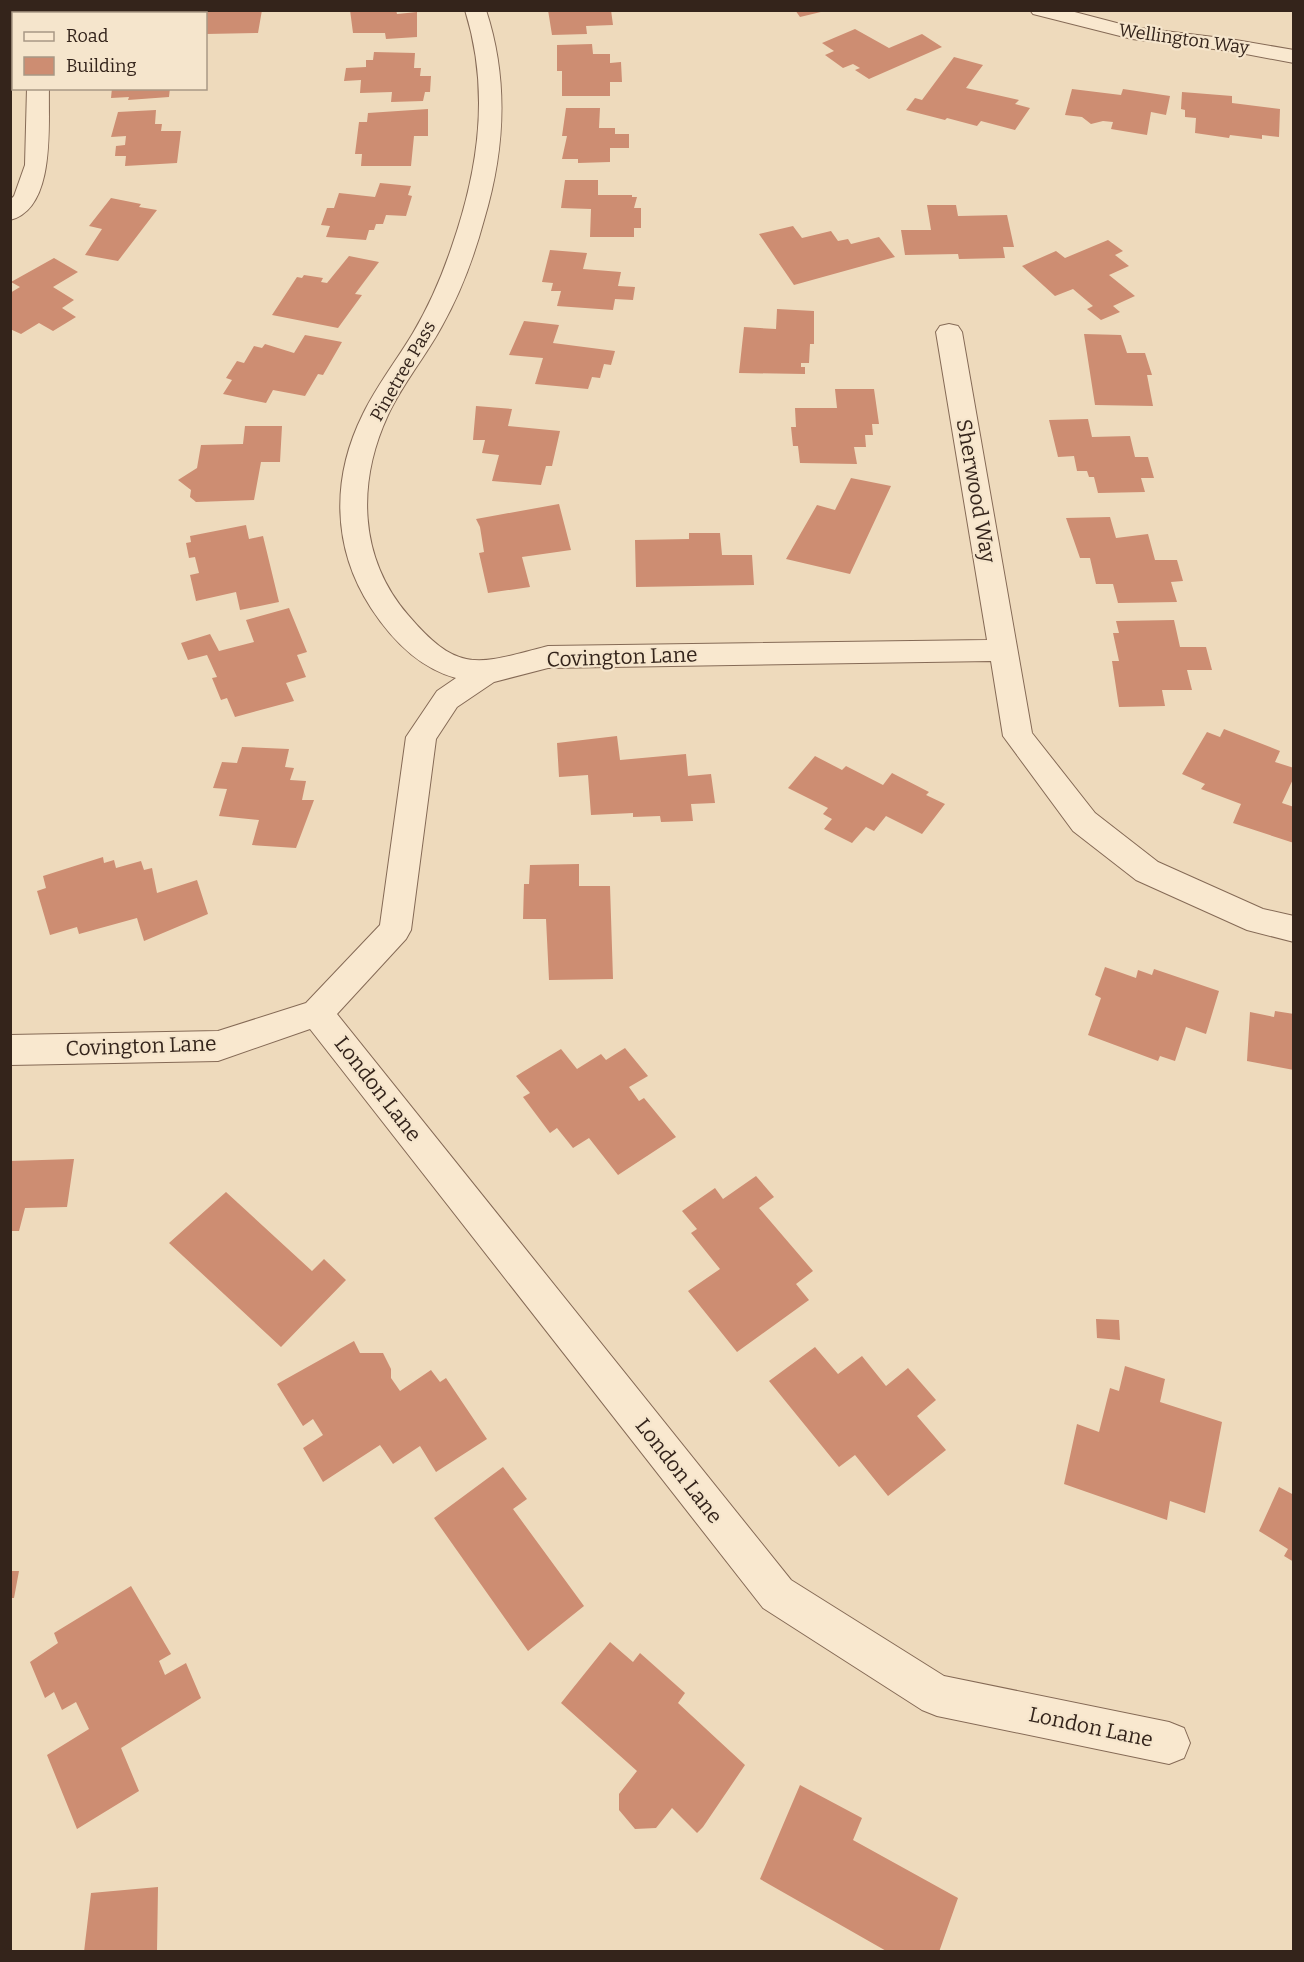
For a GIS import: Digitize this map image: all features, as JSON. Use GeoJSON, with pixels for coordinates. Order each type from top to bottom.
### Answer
{"type":"FeatureCollection","features":[{"type":"Feature","properties":{"kind":"street","name":"Pinetree Pass"},"geometry":{"type":"LineString","coordinates":[[475,10],[490,78],[491,100],[484,172],[464,249],[441,304],[380,407],[363,445],[355,476],[352,530],[366,578],[398,623],[443,663],[485,673]]}},
{"type":"Feature","properties":{"kind":"street","name":"Wellington Way"},"geometry":{"type":"LineString","coordinates":[[1040,10],[1132,33],[1230,45],[1293,57]]}},
{"type":"Feature","properties":{"kind":"street"},"geometry":{"type":"LineString","coordinates":[[10,213],[25,199],[36,165],[38,90]]}},
{"type":"Feature","properties":{"kind":"street","name":"Sherwood Way"},"geometry":{"type":"LineString","coordinates":[[949,332],[1003,650]]}},
{"type":"Feature","properties":{"kind":"street","name":"Covington Lane"},"geometry":{"type":"LineString","coordinates":[[10,1050],[218,1046],[317,1012],[395,930],[421,737],[447,699],[485,673],[548,657],[1003,650]]}},
{"type":"Feature","properties":{"kind":"street"},"geometry":{"type":"LineString","coordinates":[[1003,650],[1018,736],[1084,822],[1147,871],[1258,921],[1293,929]]}},
{"type":"Feature","properties":{"kind":"street","name":"London Lane"},"geometry":{"type":"LineString","coordinates":[[317,1012],[777,1594],[937,1695],[1169,1743]]}},
{"type":"Feature","properties":{"kind":"building"},"geometry":{"type":"Polygon","coordinates":[[[142,10],[186,10],[186,12],[142,12],[142,10]]]}},
{"type":"Feature","properties":{"kind":"building"},"geometry":{"type":"Polygon","coordinates":[[[262,10],[258,33],[207,34],[207,12],[195,12],[262,10]]]}},
{"type":"Feature","properties":{"kind":"building"},"geometry":{"type":"Polygon","coordinates":[[[350,10],[396,10],[397,14],[417,12],[417,37],[386,39],[385,33],[353,33],[350,10]]]}},
{"type":"Feature","properties":{"kind":"building"},"geometry":{"type":"Polygon","coordinates":[[[548,10],[611,10],[613,25],[586,26],[587,34],[552,35],[548,10]]]}},
{"type":"Feature","properties":{"kind":"building"},"geometry":{"type":"Polygon","coordinates":[[[795,10],[825,10],[825,11],[800,17],[795,10]]]}},
{"type":"Feature","properties":{"kind":"building"},"geometry":{"type":"Polygon","coordinates":[[[855,29],[889,48],[922,34],[942,47],[869,79],[855,70],[860,68],[853,64],[843,68],[825,55],[834,51],[822,43],[855,29]]]}},
{"type":"Feature","properties":{"kind":"building"},"geometry":{"type":"Polygon","coordinates":[[[592,44],[593,54],[610,54],[610,63],[621,62],[622,82],[610,82],[610,96],[562,96],[562,71],[557,71],[557,45],[592,44]]]}},
{"type":"Feature","properties":{"kind":"building"},"geometry":{"type":"Polygon","coordinates":[[[374,52],[415,53],[414,68],[421,68],[420,76],[431,76],[430,92],[425,92],[423,101],[391,102],[392,92],[360,93],[361,80],[344,81],[346,68],[366,67],[366,60],[373,60],[374,52]]]}},
{"type":"Feature","properties":{"kind":"building"},"geometry":{"type":"Polygon","coordinates":[[[954,57],[983,65],[966,88],[1019,100],[1015,104],[1030,108],[1015,130],[981,121],[977,126],[906,110],[915,98],[922,100],[954,57]]]}},
{"type":"Feature","properties":{"kind":"building"},"geometry":{"type":"Polygon","coordinates":[[[1072,89],[1121,95],[1123,89],[1170,96],[1166,115],[1151,112],[1147,135],[1111,129],[1113,122],[1103,121],[1091,124],[1082,117],[1065,115],[1072,89]]]}},
{"type":"Feature","properties":{"kind":"building"},"geometry":{"type":"Polygon","coordinates":[[[112,90],[170,90],[169,97],[128,100],[129,97],[111,98],[112,90]]]}},
{"type":"Feature","properties":{"kind":"building"},"geometry":{"type":"Polygon","coordinates":[[[1182,92],[1232,96],[1232,103],[1280,109],[1279,137],[1262,135],[1262,139],[1230,135],[1229,138],[1195,133],[1196,118],[1185,117],[1185,110],[1181,109],[1182,92]]]}},
{"type":"Feature","properties":{"kind":"building"},"geometry":{"type":"Polygon","coordinates":[[[566,108],[600,108],[599,128],[615,128],[615,134],[629,134],[629,148],[610,148],[610,162],[578,163],[578,159],[562,159],[567,136],[562,136],[566,108]]]}},
{"type":"Feature","properties":{"kind":"building"},"geometry":{"type":"Polygon","coordinates":[[[428,109],[428,136],[414,136],[411,166],[361,166],[362,154],[355,154],[359,122],[367,122],[368,113],[428,109]]]}},
{"type":"Feature","properties":{"kind":"building"},"geometry":{"type":"Polygon","coordinates":[[[156,110],[155,124],[162,124],[161,131],[181,131],[177,163],[125,166],[126,156],[115,156],[116,146],[125,145],[126,136],[111,137],[118,112],[156,110]]]}},
{"type":"Feature","properties":{"kind":"building"},"geometry":{"type":"Polygon","coordinates":[[[565,180],[598,180],[598,195],[637,197],[634,208],[641,208],[641,228],[634,228],[634,237],[590,237],[591,209],[561,208],[565,180]]]}},
{"type":"Feature","properties":{"kind":"building"},"geometry":{"type":"Polygon","coordinates":[[[380,183],[411,186],[408,195],[412,196],[406,216],[386,215],[383,224],[376,224],[374,230],[369,230],[366,240],[326,237],[330,226],[321,225],[327,208],[334,208],[339,193],[375,197],[380,183]]]}},
{"type":"Feature","properties":{"kind":"building"},"geometry":{"type":"Polygon","coordinates":[[[111,198],[157,210],[118,261],[85,255],[102,229],[89,226],[111,198]]]}},
{"type":"Feature","properties":{"kind":"building"},"geometry":{"type":"Polygon","coordinates":[[[927,205],[956,205],[958,216],[1007,215],[1014,247],[1003,247],[1005,258],[959,259],[958,254],[905,255],[901,230],[931,230],[927,205]]]}},
{"type":"Feature","properties":{"kind":"building"},"geometry":{"type":"Polygon","coordinates":[[[793,226],[802,238],[831,231],[838,241],[848,239],[851,244],[879,237],[895,257],[794,285],[759,234],[793,226]]]}},
{"type":"Feature","properties":{"kind":"building"},"geometry":{"type":"Polygon","coordinates":[[[1108,240],[1123,251],[1115,255],[1129,266],[1109,275],[1135,296],[1113,306],[1120,312],[1101,320],[1087,309],[1093,306],[1073,289],[1055,296],[1022,266],[1056,251],[1065,258],[1108,240]]]}},
{"type":"Feature","properties":{"kind":"building"},"geometry":{"type":"Polygon","coordinates":[[[550,250],[587,253],[583,269],[621,272],[618,286],[635,287],[633,300],[615,299],[613,310],[557,306],[561,291],[551,291],[553,283],[542,282],[550,250]]]}},
{"type":"Feature","properties":{"kind":"building"},"geometry":{"type":"Polygon","coordinates":[[[349,256],[379,262],[355,294],[362,295],[338,328],[272,315],[297,277],[302,278],[304,275],[323,278],[321,282],[327,283],[349,256]]]}},
{"type":"Feature","properties":{"kind":"building"},"geometry":{"type":"Polygon","coordinates":[[[54,258],[78,272],[53,287],[74,300],[62,308],[76,317],[53,331],[39,323],[21,334],[10,329],[10,293],[20,287],[11,282],[54,258]]]}},
{"type":"Feature","properties":{"kind":"building"},"geometry":{"type":"Polygon","coordinates":[[[777,309],[814,311],[814,344],[810,344],[809,363],[801,363],[801,367],[805,367],[805,374],[739,373],[744,327],[776,329],[777,309]]]}},
{"type":"Feature","properties":{"kind":"building"},"geometry":{"type":"Polygon","coordinates":[[[524,321],[559,325],[553,343],[615,351],[611,365],[604,364],[600,378],[592,377],[588,389],[535,384],[543,358],[509,355],[524,321]]]}},
{"type":"Feature","properties":{"kind":"building"},"geometry":{"type":"Polygon","coordinates":[[[1084,334],[1121,335],[1127,353],[1145,353],[1152,375],[1147,375],[1153,406],[1095,405],[1084,334]]]}},
{"type":"Feature","properties":{"kind":"building"},"geometry":{"type":"Polygon","coordinates":[[[305,335],[342,342],[323,375],[318,374],[305,396],[273,390],[266,403],[223,394],[232,380],[226,378],[237,361],[244,363],[254,346],[262,348],[265,344],[294,353],[305,335]]]}},
{"type":"Feature","properties":{"kind":"building"},"geometry":{"type":"Polygon","coordinates":[[[835,389],[874,389],[879,424],[872,424],[873,435],[865,435],[866,447],[854,447],[857,464],[800,463],[798,446],[793,446],[791,427],[796,427],[795,408],[837,408],[835,389]]]}},
{"type":"Feature","properties":{"kind":"building"},"geometry":{"type":"Polygon","coordinates":[[[476,406],[512,409],[508,426],[560,431],[552,466],[546,466],[541,485],[492,481],[499,455],[482,453],[485,440],[473,440],[476,406]]]}},
{"type":"Feature","properties":{"kind":"building"},"geometry":{"type":"Polygon","coordinates":[[[1088,419],[1092,437],[1130,436],[1135,457],[1148,457],[1154,478],[1141,478],[1145,492],[1098,493],[1094,477],[1089,477],[1087,471],[1077,471],[1074,456],[1058,457],[1049,420],[1088,419]]]}},
{"type":"Feature","properties":{"kind":"building"},"geometry":{"type":"Polygon","coordinates":[[[245,426],[282,426],[280,462],[261,462],[254,500],[196,502],[190,497],[191,490],[178,480],[197,468],[201,445],[243,444],[245,426]]]}},
{"type":"Feature","properties":{"kind":"building"},"geometry":{"type":"Polygon","coordinates":[[[851,478],[891,486],[850,574],[786,559],[817,505],[835,510],[851,478]]]}},
{"type":"Feature","properties":{"kind":"building"},"geometry":{"type":"Polygon","coordinates":[[[559,504],[571,550],[522,557],[530,587],[488,593],[479,553],[484,552],[480,527],[476,519],[559,504]]]}},
{"type":"Feature","properties":{"kind":"building"},"geometry":{"type":"Polygon","coordinates":[[[1110,517],[1116,538],[1148,534],[1155,560],[1177,560],[1183,581],[1171,582],[1177,602],[1118,603],[1113,584],[1096,584],[1090,558],[1080,558],[1066,518],[1110,517]]]}},
{"type":"Feature","properties":{"kind":"building"},"geometry":{"type":"Polygon","coordinates":[[[246,525],[249,539],[263,536],[279,602],[240,610],[236,592],[196,601],[190,575],[199,573],[195,557],[189,558],[186,543],[191,542],[190,536],[246,525]]]}},
{"type":"Feature","properties":{"kind":"building"},"geometry":{"type":"Polygon","coordinates":[[[689,533],[720,533],[722,555],[752,555],[754,585],[636,587],[635,540],[689,539],[689,533]]]}},
{"type":"Feature","properties":{"kind":"building"},"geometry":{"type":"Polygon","coordinates":[[[289,608],[307,652],[297,655],[306,677],[286,683],[294,701],[235,717],[227,698],[221,700],[212,678],[217,677],[207,655],[188,660],[181,643],[210,634],[219,651],[254,642],[246,620],[289,608]]]}},
{"type":"Feature","properties":{"kind":"building"},"geometry":{"type":"Polygon","coordinates":[[[1174,620],[1180,647],[1206,647],[1212,670],[1187,670],[1192,690],[1162,690],[1165,706],[1119,707],[1112,661],[1119,661],[1113,633],[1119,633],[1116,621],[1174,620]]]}},
{"type":"Feature","properties":{"kind":"building"},"geometry":{"type":"Polygon","coordinates":[[[1224,729],[1280,751],[1275,762],[1294,768],[1294,777],[1282,803],[1294,807],[1294,843],[1233,823],[1241,804],[1201,789],[1205,784],[1182,774],[1207,732],[1220,737],[1224,729]]]}},
{"type":"Feature","properties":{"kind":"building"},"geometry":{"type":"Polygon","coordinates":[[[617,736],[620,760],[686,754],[688,776],[711,774],[715,803],[691,804],[693,821],[661,822],[660,816],[633,817],[633,813],[591,815],[588,775],[559,777],[557,743],[617,736]]]}},
{"type":"Feature","properties":{"kind":"building"},"geometry":{"type":"Polygon","coordinates":[[[242,747],[289,749],[285,767],[294,768],[290,780],[306,781],[302,800],[314,800],[296,848],[252,845],[259,820],[219,816],[227,789],[213,788],[222,762],[237,763],[242,747]]]}},
{"type":"Feature","properties":{"kind":"building"},"geometry":{"type":"Polygon","coordinates":[[[815,756],[842,770],[846,766],[883,785],[892,773],[929,792],[926,795],[945,804],[922,834],[886,816],[874,831],[866,827],[852,843],[824,829],[832,819],[823,814],[828,808],[788,788],[815,756]]]}},
{"type":"Feature","properties":{"kind":"building"},"geometry":{"type":"Polygon","coordinates":[[[103,857],[104,863],[114,860],[116,868],[141,861],[144,870],[152,868],[157,893],[197,880],[208,914],[144,941],[137,918],[79,934],[77,927],[50,935],[37,891],[46,888],[43,876],[103,857]]]}},
{"type":"Feature","properties":{"kind":"building"},"geometry":{"type":"Polygon","coordinates":[[[579,864],[579,886],[610,886],[613,979],[549,980],[546,919],[523,919],[524,884],[529,884],[530,865],[579,864]]]}},
{"type":"Feature","properties":{"kind":"building"},"geometry":{"type":"Polygon","coordinates":[[[1105,967],[1136,978],[1138,970],[1152,975],[1154,969],[1219,991],[1206,1034],[1186,1027],[1175,1061],[1160,1056],[1158,1061],[1088,1035],[1101,998],[1095,995],[1105,967]]]}},
{"type":"Feature","properties":{"kind":"building"},"geometry":{"type":"Polygon","coordinates":[[[1275,1011],[1294,1014],[1294,1070],[1247,1061],[1250,1012],[1274,1017],[1275,1011]]]}},
{"type":"Feature","properties":{"kind":"building"},"geometry":{"type":"Polygon","coordinates":[[[625,1048],[648,1076],[629,1087],[639,1101],[644,1098],[676,1137],[618,1175],[589,1138],[573,1148],[557,1128],[550,1133],[523,1097],[530,1093],[516,1076],[561,1049],[577,1069],[601,1054],[606,1060],[625,1048]]]}},
{"type":"Feature","properties":{"kind":"building"},"geometry":{"type":"Polygon","coordinates":[[[74,1159],[67,1207],[25,1208],[19,1231],[10,1231],[10,1161],[74,1159]]]}},
{"type":"Feature","properties":{"kind":"building"},"geometry":{"type":"Polygon","coordinates":[[[756,1176],[774,1197],[759,1208],[813,1271],[796,1284],[809,1300],[737,1352],[688,1291],[720,1269],[691,1233],[697,1229],[682,1211],[715,1188],[723,1199],[756,1176]]]}},
{"type":"Feature","properties":{"kind":"building"},"geometry":{"type":"Polygon","coordinates":[[[226,1192],[312,1271],[324,1259],[346,1280],[281,1347],[169,1243],[226,1192]]]}},
{"type":"Feature","properties":{"kind":"building"},"geometry":{"type":"Polygon","coordinates":[[[1096,1319],[1119,1320],[1120,1340],[1097,1338],[1096,1319]]]}},
{"type":"Feature","properties":{"kind":"building"},"geometry":{"type":"Polygon","coordinates":[[[354,1341],[360,1353],[383,1353],[391,1369],[391,1378],[400,1391],[431,1370],[440,1382],[446,1378],[487,1439],[436,1472],[420,1446],[393,1464],[380,1445],[323,1482],[303,1448],[323,1435],[313,1419],[303,1426],[277,1384],[354,1341]]]}},
{"type":"Feature","properties":{"kind":"building"},"geometry":{"type":"Polygon","coordinates":[[[815,1347],[838,1374],[862,1356],[886,1386],[908,1368],[936,1400],[917,1416],[946,1450],[888,1496],[855,1455],[839,1467],[769,1381],[815,1347]]]}},
{"type":"Feature","properties":{"kind":"building"},"geometry":{"type":"Polygon","coordinates":[[[1125,1366],[1165,1379],[1160,1402],[1222,1422],[1205,1513],[1170,1501],[1167,1520],[1064,1484],[1077,1424],[1099,1432],[1110,1388],[1119,1391],[1125,1366]]]}},
{"type":"Feature","properties":{"kind":"building"},"geometry":{"type":"Polygon","coordinates":[[[503,1467],[527,1499],[513,1509],[584,1606],[528,1651],[434,1518],[503,1467]]]}},
{"type":"Feature","properties":{"kind":"building"},"geometry":{"type":"Polygon","coordinates":[[[1279,1487],[1294,1495],[1294,1562],[1284,1556],[1288,1549],[1259,1531],[1279,1487]]]}},
{"type":"Feature","properties":{"kind":"building"},"geometry":{"type":"Polygon","coordinates":[[[10,1571],[19,1571],[14,1598],[10,1598],[10,1571]]]}},
{"type":"Feature","properties":{"kind":"building"},"geometry":{"type":"Polygon","coordinates":[[[131,1586],[171,1654],[159,1661],[165,1675],[186,1663],[201,1698],[121,1748],[139,1791],[77,1829],[47,1755],[89,1729],[76,1702],[62,1710],[54,1692],[45,1698],[30,1662],[58,1643],[54,1633],[131,1586]]]}},
{"type":"Feature","properties":{"kind":"building"},"geometry":{"type":"Polygon","coordinates":[[[610,1642],[633,1662],[640,1653],[685,1693],[678,1703],[745,1765],[697,1833],[672,1808],[656,1828],[635,1829],[619,1810],[619,1794],[637,1771],[561,1703],[610,1642]]]}},
{"type":"Feature","properties":{"kind":"building"},"geometry":{"type":"Polygon","coordinates":[[[800,1785],[862,1818],[853,1840],[958,1898],[939,1952],[888,1952],[760,1879],[800,1785]]]}},
{"type":"Feature","properties":{"kind":"building"},"geometry":{"type":"Polygon","coordinates":[[[158,1887],[157,1952],[84,1952],[91,1893],[158,1887]]]}}]}
